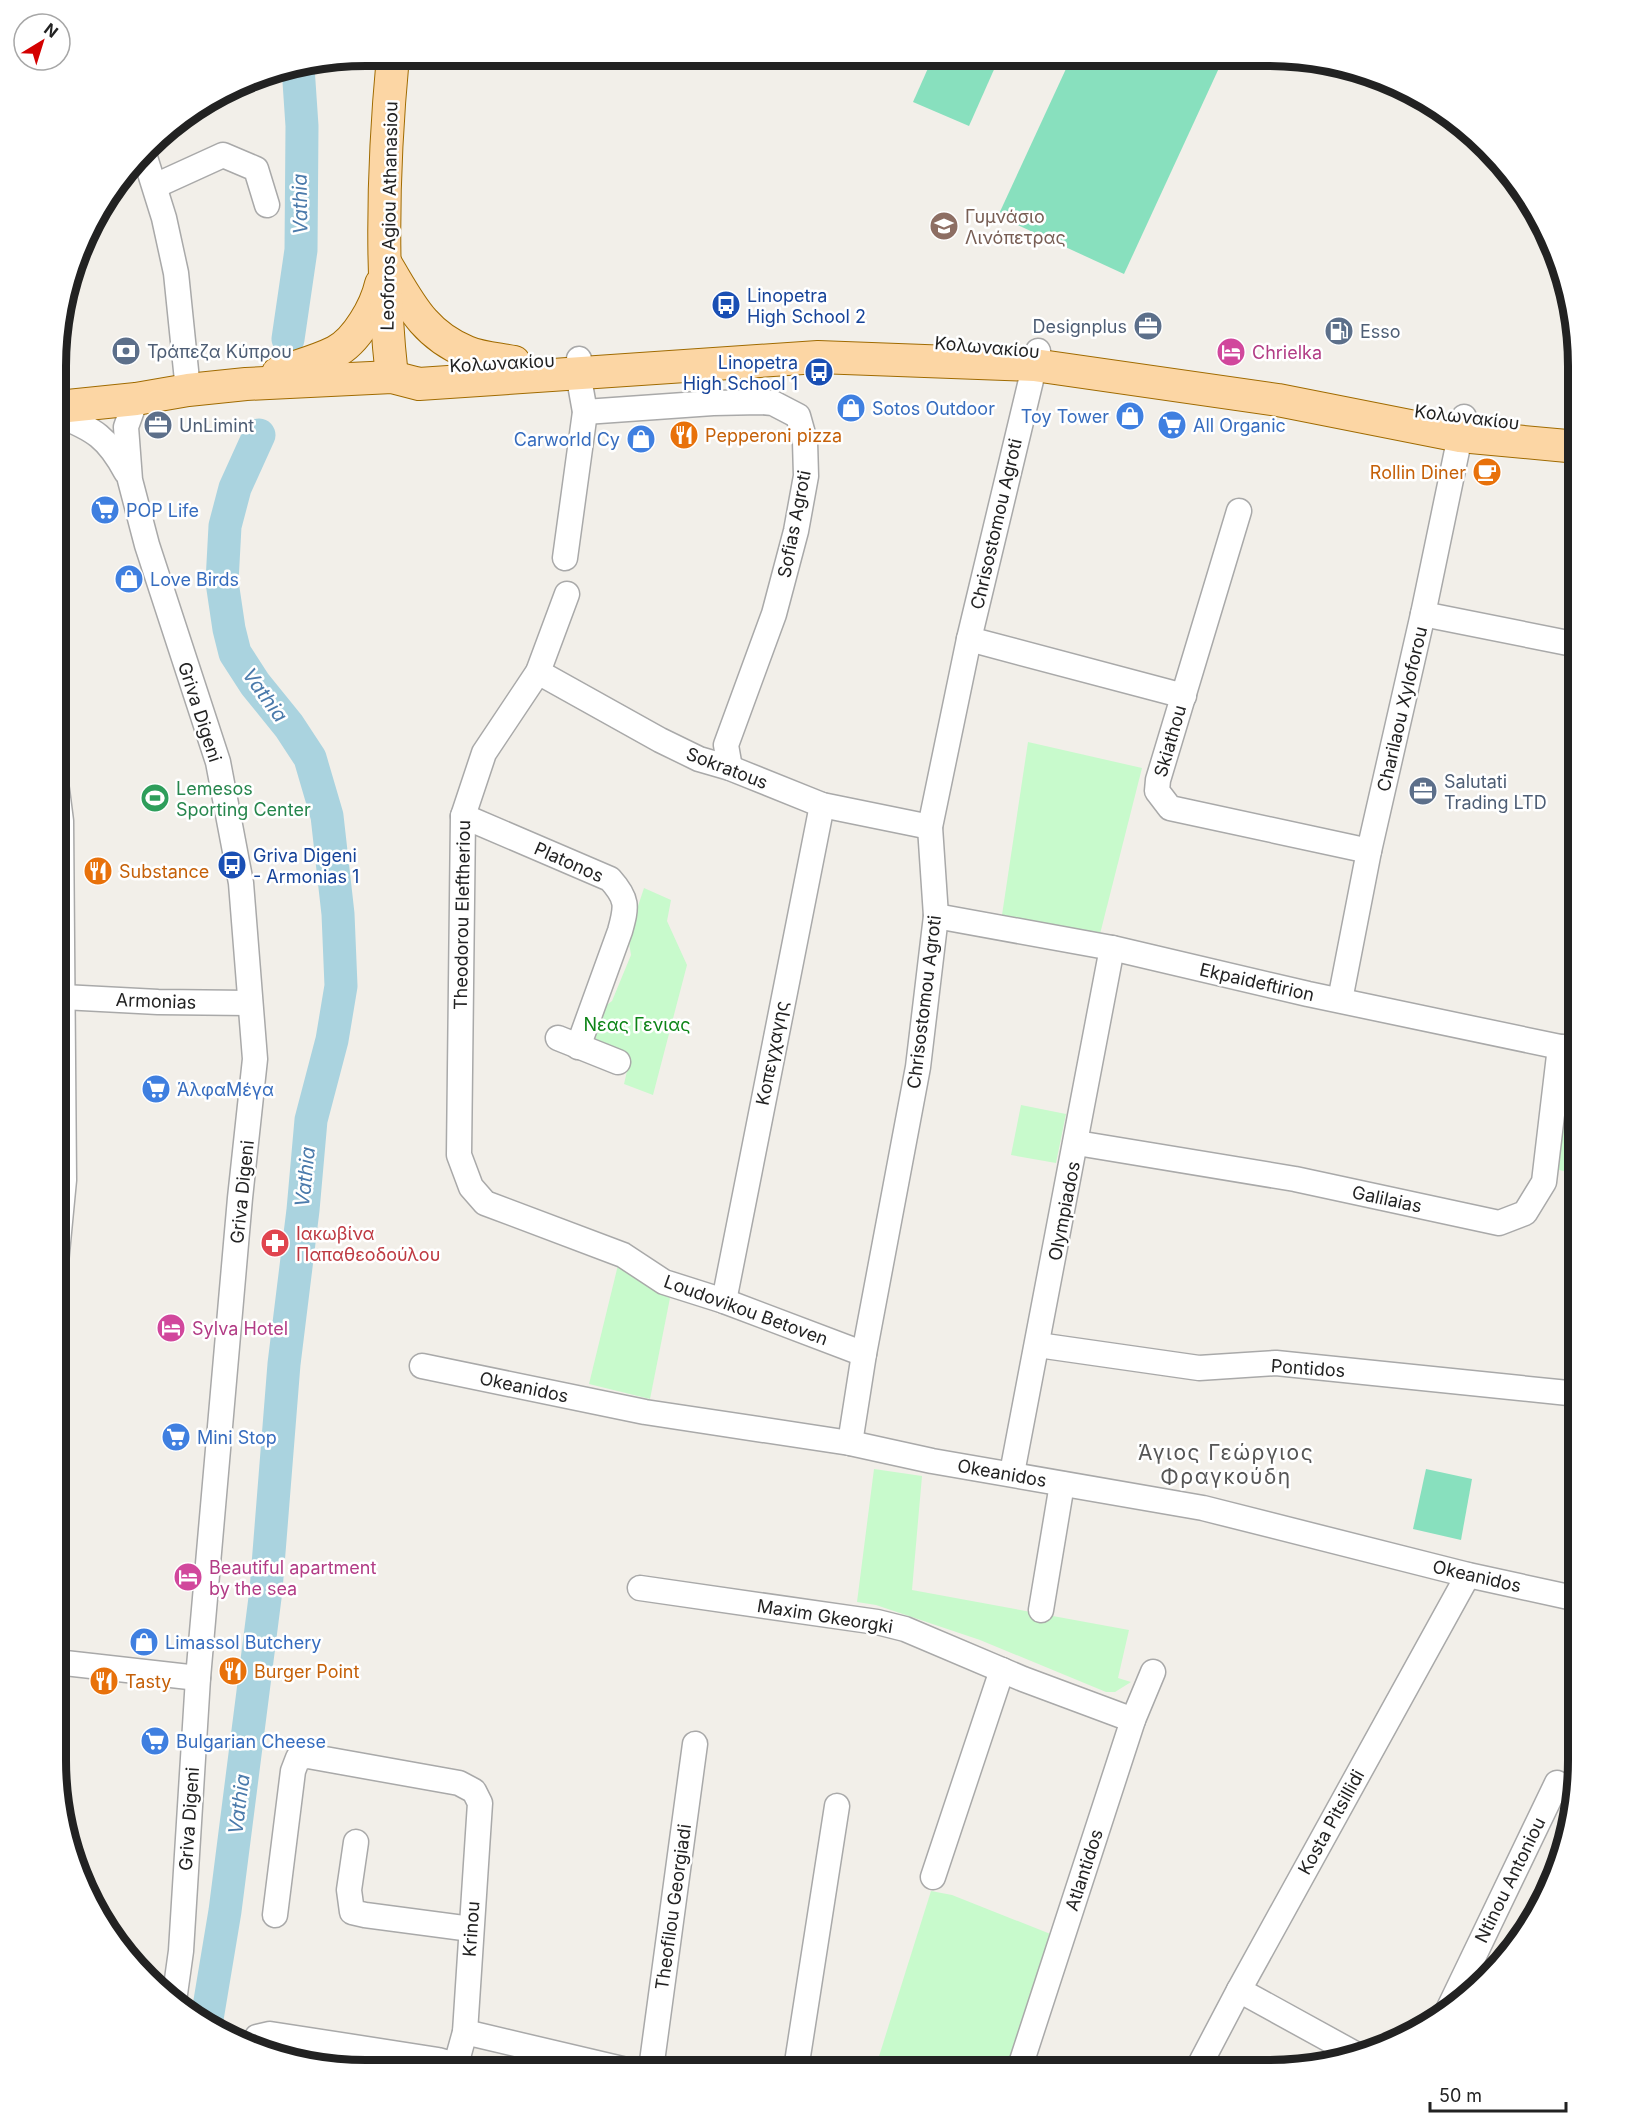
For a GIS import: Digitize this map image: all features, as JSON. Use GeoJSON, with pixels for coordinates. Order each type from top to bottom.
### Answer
{"type":"FeatureCollection","features":[{"type":"Feature","properties":{"kind":"main road","name":"Leoforos Agiou Athanasiou"},"geometry":{"type":"LineString","coordinates":[[392,66],[386,176],[386,311],[392,377]]}},
{"type":"Feature","properties":{"kind":"main road"},"geometry":{"type":"LineString","coordinates":[[386,263],[423,323],[444,340],[469,352],[514,362]]}},
{"type":"Feature","properties":{"kind":"main road"},"geometry":{"type":"LineString","coordinates":[[246,384],[337,351],[347,344],[367,319],[378,296],[386,263]]}},
{"type":"Feature","properties":{"kind":"main road","name":"Κολωνακίου"},"geometry":{"type":"LineString","coordinates":[[392,377],[418,384],[578,366],[914,341],[977,344],[1036,358],[1229,378],[1365,403],[1462,426],[1568,445]]}},
{"type":"Feature","properties":{"kind":"main road","name":"Κολωνακίου"},"geometry":{"type":"LineString","coordinates":[[66,406],[246,384],[392,377],[417,368],[514,362],[578,366]]}},
{"type":"Feature","properties":{"kind":"main road","name":"Κολωνακίου"},"geometry":{"type":"LineString","coordinates":[[1462,426],[1568,430]]}},
{"type":"Feature","properties":{"kind":"street"},"geometry":{"type":"LineString","coordinates":[[155,186],[223,155],[256,169],[267,205]]}},
{"type":"Feature","properties":{"kind":"street"},"geometry":{"type":"LineString","coordinates":[[147,162],[155,186],[176,273],[188,390]]}},
{"type":"Feature","properties":{"kind":"street","name":"Chrisostomou Agroti"},"geometry":{"type":"LineString","coordinates":[[850,1443],[864,1354],[912,1104],[936,916],[930,827],[969,639],[1036,358]]}},
{"type":"Feature","properties":{"kind":"street"},"geometry":{"type":"LineString","coordinates":[[565,558],[585,412],[578,366]]}},
{"type":"Feature","properties":{"kind":"street","name":"Griva Digeni"},"geometry":{"type":"LineString","coordinates":[[136,399],[126,427],[130,480],[147,545],[218,762],[241,882],[255,1059],[240,1198],[198,1678],[181,1951],[175,1991]]}},
{"type":"Feature","properties":{"kind":"street","name":"Sofias Agroti"},"geometry":{"type":"LineString","coordinates":[[585,412],[761,402],[773,403],[798,416],[805,441],[806,476],[796,531],[774,614],[726,745],[730,768]]}},
{"type":"Feature","properties":{"kind":"street"},"geometry":{"type":"LineString","coordinates":[[66,418],[80,423],[106,441],[130,480]]}},
{"type":"Feature","properties":{"kind":"street","name":"Charilaou Xyloforou"},"geometry":{"type":"LineString","coordinates":[[1340,1000],[1369,851],[1424,614],[1462,426]]}},
{"type":"Feature","properties":{"kind":"street","name":"Skiathou"},"geometry":{"type":"LineString","coordinates":[[1239,511],[1158,780],[1157,791],[1170,808],[1369,851]]}},
{"type":"Feature","properties":{"kind":"street","name":"Theodorou Eleftheriou"},"geometry":{"type":"LineString","coordinates":[[471,1187],[459,1155],[463,816],[484,753],[538,672],[567,594]]}},
{"type":"Feature","properties":{"kind":"street"},"geometry":{"type":"LineString","coordinates":[[1424,614],[1568,643]]}},
{"type":"Feature","properties":{"kind":"street"},"geometry":{"type":"LineString","coordinates":[[969,639],[1184,696]]}},
{"type":"Feature","properties":{"kind":"street","name":"Sokratous"},"geometry":{"type":"LineString","coordinates":[[538,672],[660,740],[699,759],[730,768],[822,805],[930,827]]}},
{"type":"Feature","properties":{"kind":"street","name":"Κοπεγχαγης"},"geometry":{"type":"LineString","coordinates":[[724,1301],[822,805]]}},
{"type":"Feature","properties":{"kind":"street","name":"Platonos"},"geometry":{"type":"LineString","coordinates":[[463,816],[610,879],[623,894],[625,912],[620,931],[568,1042],[618,1062]]}},
{"type":"Feature","properties":{"kind":"street","name":"Ekpaideftirion"},"geometry":{"type":"LineString","coordinates":[[936,916],[1112,948],[1340,1000],[1568,1047]]}},
{"type":"Feature","properties":{"kind":"street","name":"Olympiados"},"geometry":{"type":"LineString","coordinates":[[1012,1473],[1077,1143],[1112,948]]}},
{"type":"Feature","properties":{"kind":"street","name":"Armonias"},"geometry":{"type":"LineString","coordinates":[[66,997],[158,1002],[250,1003]]}},
{"type":"Feature","properties":{"kind":"street","name":"Galilaias"},"geometry":{"type":"LineString","coordinates":[[1077,1143],[1295,1179],[1499,1223],[1525,1213],[1544,1182],[1568,1052]]}},
{"type":"Feature","properties":{"kind":"street","name":"Loudovikou Betoven"},"geometry":{"type":"LineString","coordinates":[[471,1187],[485,1203],[623,1255],[664,1282],[724,1301],[864,1354]]}},
{"type":"Feature","properties":{"kind":"street","name":"Pontidos"},"geometry":{"type":"LineString","coordinates":[[1038,1345],[1199,1368],[1276,1363],[1568,1393]]}},
{"type":"Feature","properties":{"kind":"street","name":"Okeanidos"},"geometry":{"type":"LineString","coordinates":[[422,1366],[645,1412],[850,1443],[932,1461],[1012,1473],[1062,1484],[1203,1508],[1468,1575],[1568,1597]]}},
{"type":"Feature","properties":{"kind":"street"},"geometry":{"type":"LineString","coordinates":[[1041,1610],[1062,1484]]}},
{"type":"Feature","properties":{"kind":"street","name":"Kosta Pitsillidi"},"geometry":{"type":"LineString","coordinates":[[1202,2060],[1468,1575]]}},
{"type":"Feature","properties":{"kind":"street","name":"Maxim Gkeorgki"},"geometry":{"type":"LineString","coordinates":[[640,1588],[877,1622],[904,1629],[1002,1670],[1133,1720]]}},
{"type":"Feature","properties":{"kind":"street"},"geometry":{"type":"LineString","coordinates":[[66,1663],[198,1678]]}},
{"type":"Feature","properties":{"kind":"street"},"geometry":{"type":"LineString","coordinates":[[933,1876],[1002,1670]]}},
{"type":"Feature","properties":{"kind":"street","name":"Atlantidos"},"geometry":{"type":"LineString","coordinates":[[1022,2060],[1133,1720],[1152,1672]]}},
{"type":"Feature","properties":{"kind":"street","name":"Theofilou Georgiadi"},"geometry":{"type":"LineString","coordinates":[[652,2060],[695,1744]]}},
{"type":"Feature","properties":{"kind":"street","name":"Krinou"},"geometry":{"type":"LineString","coordinates":[[275,1915],[293,1771],[298,1758],[308,1756],[459,1783],[474,1791],[480,1803],[465,2032],[458,2060]]}},
{"type":"Feature","properties":{"kind":"street","name":"Ntinou Antoniou"},"geometry":{"type":"LineString","coordinates":[[1456,1993],[1557,1783]]}},
{"type":"Feature","properties":{"kind":"street"},"geometry":{"type":"LineString","coordinates":[[797,2060],[837,1806]]}},
{"type":"Feature","properties":{"kind":"street"},"geometry":{"type":"LineString","coordinates":[[356,1842],[350,1890],[352,1912],[471,1929]]}},
{"type":"Feature","properties":{"kind":"street"},"geometry":{"type":"LineString","coordinates":[[1239,1990],[1347,2049]]}},
{"type":"Feature","properties":{"kind":"street"},"geometry":{"type":"LineString","coordinates":[[465,2032],[584,2060]]}},
{"type":"Feature","properties":{"kind":"street"},"geometry":{"type":"LineString","coordinates":[[256,2039],[270,2034],[438,2060]]}},
{"type":"Feature","properties":{"kind":"green space"},"geometry":{"type":"Polygon","coordinates":[[[929,66],[996,66],[969,126],[913,102],[929,66]]]}},
{"type":"Feature","properties":{"kind":"green space"},"geometry":{"type":"Polygon","coordinates":[[[1067,66],[1215,66],[1219,68],[1124,274],[998,216],[1067,66]]]}},
{"type":"Feature","properties":{"kind":"green space"},"geometry":{"type":"Polygon","coordinates":[[[1028,742],[1142,768],[1099,938],[1002,915],[1028,742]]]}},
{"type":"Feature","properties":{"kind":"green space","name":"Νεας Γενιας"},"geometry":{"type":"Polygon","coordinates":[[[644,888],[671,900],[667,921],[687,965],[653,1095],[624,1084],[630,1058],[602,1048],[596,1040],[594,1030],[604,1007],[612,1001],[631,955],[628,936],[644,888]]]}},
{"type":"Feature","properties":{"kind":"green space"},"geometry":{"type":"Polygon","coordinates":[[[1565,1063],[1568,1063],[1568,1172],[1552,1168],[1565,1063]]]}},
{"type":"Feature","properties":{"kind":"green space"},"geometry":{"type":"Polygon","coordinates":[[[1021,1105],[1066,1114],[1056,1163],[1011,1155],[1021,1105]]]}},
{"type":"Feature","properties":{"kind":"green space"},"geometry":{"type":"Polygon","coordinates":[[[618,1265],[670,1298],[650,1399],[589,1384],[618,1265]]]}},
{"type":"Feature","properties":{"kind":"green space"},"geometry":{"type":"Polygon","coordinates":[[[874,1469],[922,1476],[912,1590],[1129,1630],[1118,1678],[1131,1682],[1115,1692],[1106,1692],[980,1640],[876,1605],[857,1602],[874,1469]]]}},
{"type":"Feature","properties":{"kind":"green space"},"geometry":{"type":"Polygon","coordinates":[[[1426,1469],[1472,1479],[1461,1540],[1413,1529],[1426,1469]]]}},
{"type":"Feature","properties":{"kind":"green space"},"geometry":{"type":"Polygon","coordinates":[[[931,1891],[952,1895],[1058,1937],[1015,2060],[878,2060],[931,1891]]]}},
{"type":"Feature","properties":{"kind":"waterway","name":"Vathia"},"geometry":{"type":"LineString","coordinates":[[288,339],[301,250],[302,126],[298,74]]}},
{"type":"Feature","properties":{"kind":"waterway","name":"Vathia"},"geometry":{"type":"LineString","coordinates":[[208,2014],[225,1911],[266,1590],[284,1364],[303,1210],[311,1120],[332,1040],[341,986],[338,914],[327,816],[310,758],[235,653],[222,582],[225,526],[235,488],[259,435]]}},
{"type":"Feature","properties":{"kind":"place","name":"Γυμνάσιο Λινόπετρας"},"geometry":{"type":"Point","coordinates":[944,226]}},
{"type":"Feature","properties":{"kind":"place","name":"Linopetra High School 2"},"geometry":{"type":"Point","coordinates":[726,305]}},
{"type":"Feature","properties":{"kind":"place","name":"Designplus"},"geometry":{"type":"Point","coordinates":[1148,326]}},
{"type":"Feature","properties":{"kind":"place","name":"Esso"},"geometry":{"type":"Point","coordinates":[1339,331]}},
{"type":"Feature","properties":{"kind":"place","name":"Τράπεζα Κύπρου"},"geometry":{"type":"Point","coordinates":[126,351]}},
{"type":"Feature","properties":{"kind":"place","name":"Chrielka"},"geometry":{"type":"Point","coordinates":[1231,352]}},
{"type":"Feature","properties":{"kind":"place","name":"Linopetra High School 1"},"geometry":{"type":"Point","coordinates":[819,372]}},
{"type":"Feature","properties":{"kind":"place","name":"Sotos Outdoor"},"geometry":{"type":"Point","coordinates":[851,408]}},
{"type":"Feature","properties":{"kind":"place","name":"Toy Tower"},"geometry":{"type":"Point","coordinates":[1130,416]}},
{"type":"Feature","properties":{"kind":"place","name":"UnLimint"},"geometry":{"type":"Point","coordinates":[158,425]}},
{"type":"Feature","properties":{"kind":"place","name":"All Organic"},"geometry":{"type":"Point","coordinates":[1172,425]}},
{"type":"Feature","properties":{"kind":"place","name":"Pepperoni pizza"},"geometry":{"type":"Point","coordinates":[684,435]}},
{"type":"Feature","properties":{"kind":"place","name":"Carworld Cy"},"geometry":{"type":"Point","coordinates":[641,439]}},
{"type":"Feature","properties":{"kind":"place","name":"Rollin Diner"},"geometry":{"type":"Point","coordinates":[1487,472]}},
{"type":"Feature","properties":{"kind":"place","name":"POP Life"},"geometry":{"type":"Point","coordinates":[105,510]}},
{"type":"Feature","properties":{"kind":"place","name":"Love Birds"},"geometry":{"type":"Point","coordinates":[129,579]}},
{"type":"Feature","properties":{"kind":"place","name":"Salutati Trading LTD"},"geometry":{"type":"Point","coordinates":[1423,791]}},
{"type":"Feature","properties":{"kind":"place","name":"Lemesos Sporting Center"},"geometry":{"type":"Point","coordinates":[155,798]}},
{"type":"Feature","properties":{"kind":"place","name":"Griva Digeni - Armonias 1"},"geometry":{"type":"Point","coordinates":[232,865]}},
{"type":"Feature","properties":{"kind":"place","name":"Substance"},"geometry":{"type":"Point","coordinates":[98,871]}},
{"type":"Feature","properties":{"kind":"place","name":"ΆλφαΜέγα"},"geometry":{"type":"Point","coordinates":[156,1089]}},
{"type":"Feature","properties":{"kind":"place","name":"Ιακωβίνα Παπαθεοδούλου"},"geometry":{"type":"Point","coordinates":[275,1243]}},
{"type":"Feature","properties":{"kind":"place","name":"Sylva Hotel"},"geometry":{"type":"Point","coordinates":[171,1328]}},
{"type":"Feature","properties":{"kind":"place","name":"Mini Stop"},"geometry":{"type":"Point","coordinates":[176,1437]}},
{"type":"Feature","properties":{"kind":"place","name":"Beautiful apartment by the sea"},"geometry":{"type":"Point","coordinates":[188,1577]}},
{"type":"Feature","properties":{"kind":"place","name":"Limassol Butchery"},"geometry":{"type":"Point","coordinates":[144,1642]}},
{"type":"Feature","properties":{"kind":"place","name":"Burger Point"},"geometry":{"type":"Point","coordinates":[233,1671]}},
{"type":"Feature","properties":{"kind":"place","name":"Tasty"},"geometry":{"type":"Point","coordinates":[104,1681]}},
{"type":"Feature","properties":{"kind":"place","name":"Bulgarian Cheese"},"geometry":{"type":"Point","coordinates":[155,1741]}},
{"type":"Feature","properties":{"kind":"district","name":"Άγιος Γεώργιος Φραγκούδη"},"geometry":{"type":"Point","coordinates":[1226,1464]}}]}
